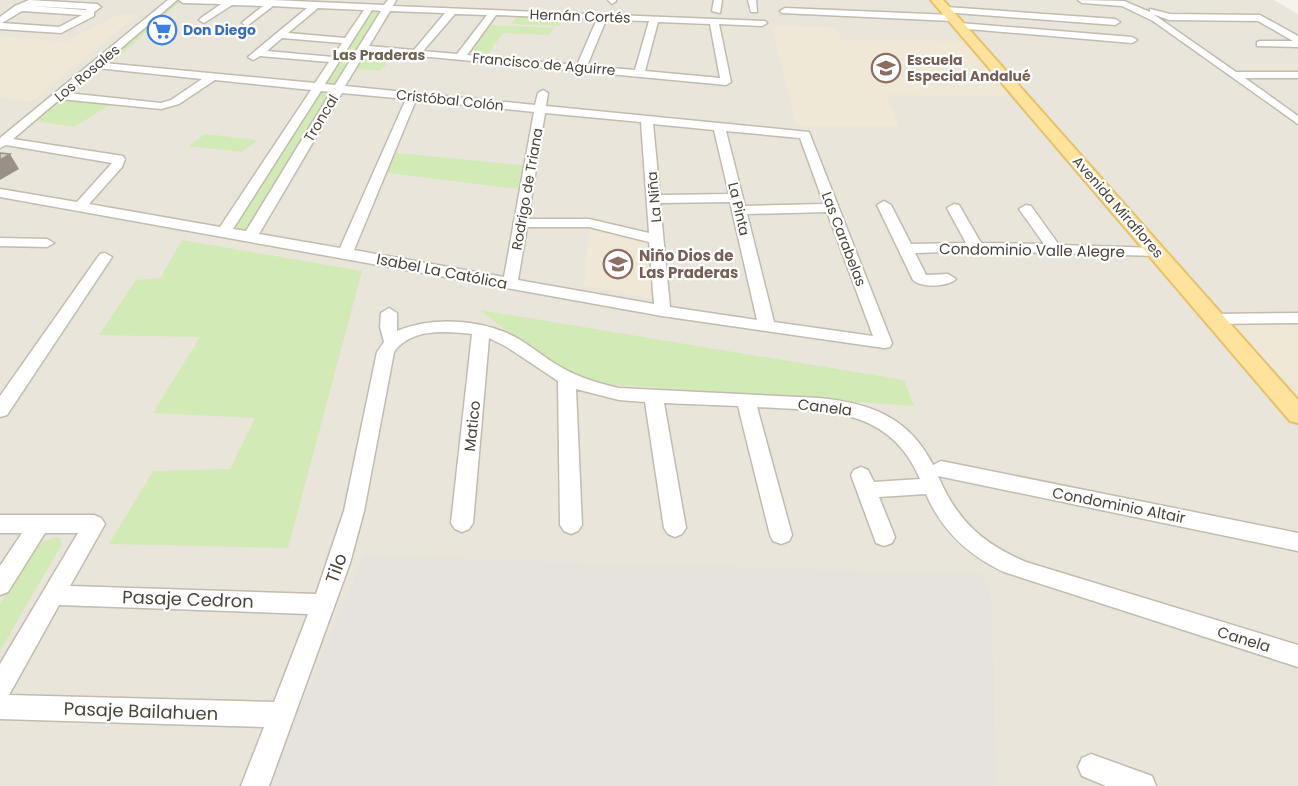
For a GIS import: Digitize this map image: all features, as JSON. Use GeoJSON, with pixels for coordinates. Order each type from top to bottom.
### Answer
{"type":"FeatureCollection","features":[{"type":"Feature","properties":{"kind":"main road","name":"Avenida Miraflores"},"geometry":{"type":"LineString","coordinates":[[944,10],[1158,252],[1298,415]]}},
{"type":"Feature","properties":{"kind":"street","name":"Los Rosales"},"geometry":{"type":"LineString","coordinates":[[2,143],[173,0]]}},
{"type":"Feature","properties":{"kind":"street","name":"Hernán Cortés"},"geometry":{"type":"LineString","coordinates":[[183,0],[370,7],[390,4],[452,11],[654,19],[716,16],[762,23]]}},
{"type":"Feature","properties":{"kind":"street"},"geometry":{"type":"LineString","coordinates":[[716,16],[718,0]]}},
{"type":"Feature","properties":{"kind":"street"},"geometry":{"type":"LineString","coordinates":[[752,0],[754,10]]}},
{"type":"Feature","properties":{"kind":"street"},"geometry":{"type":"LineString","coordinates":[[1082,0],[1117,3],[1160,17],[1258,18],[1270,22],[1298,42]]}},
{"type":"Feature","properties":{"kind":"street"},"geometry":{"type":"LineString","coordinates":[[1117,3],[1134,0],[1298,121]]}},
{"type":"Feature","properties":{"kind":"street"},"geometry":{"type":"LineString","coordinates":[[796,1],[785,1],[786,8],[944,10],[1115,22]]}},
{"type":"Feature","properties":{"kind":"street"},"geometry":{"type":"LineString","coordinates":[[204,20],[230,2]]}},
{"type":"Feature","properties":{"kind":"street"},"geometry":{"type":"LineString","coordinates":[[247,23],[272,3]]}},
{"type":"Feature","properties":{"kind":"street","name":"Troncal"},"geometry":{"type":"LineString","coordinates":[[250,236],[390,4]]}},
{"type":"Feature","properties":{"kind":"street"},"geometry":{"type":"LineString","coordinates":[[316,5],[255,55],[336,60]]}},
{"type":"Feature","properties":{"kind":"street","name":"Troncal"},"geometry":{"type":"LineString","coordinates":[[224,232],[370,7]]}},
{"type":"Feature","properties":{"kind":"street"},"geometry":{"type":"LineString","coordinates":[[0,26],[61,30],[92,14],[18,8],[3,18]]}},
{"type":"Feature","properties":{"kind":"street"},"geometry":{"type":"LineString","coordinates":[[944,10],[1132,40]]}},
{"type":"Feature","properties":{"kind":"street"},"geometry":{"type":"LineString","coordinates":[[417,52],[452,11]]}},
{"type":"Feature","properties":{"kind":"street"},"geometry":{"type":"LineString","coordinates":[[461,56],[494,12]]}},
{"type":"Feature","properties":{"kind":"street","name":"Francisco de Aguirre"},"geometry":{"type":"LineString","coordinates":[[363,48],[726,82],[716,16]]}},
{"type":"Feature","properties":{"kind":"street"},"geometry":{"type":"LineString","coordinates":[[581,67],[603,17]]}},
{"type":"Feature","properties":{"kind":"street"},"geometry":{"type":"LineString","coordinates":[[639,73],[654,19]]}},
{"type":"Feature","properties":{"kind":"street"},"geometry":{"type":"LineString","coordinates":[[280,35],[349,40]]}},
{"type":"Feature","properties":{"kind":"street"},"geometry":{"type":"LineString","coordinates":[[1260,44],[1298,42]]}},
{"type":"Feature","properties":{"kind":"street","name":"Cristóbal Colón"},"geometry":{"type":"LineString","coordinates":[[95,65],[805,135]]}},
{"type":"Feature","properties":{"kind":"street"},"geometry":{"type":"LineString","coordinates":[[1235,75],[1298,75]]}},
{"type":"Feature","properties":{"kind":"street"},"geometry":{"type":"LineString","coordinates":[[59,96],[161,106],[175,102],[212,77]]}},
{"type":"Feature","properties":{"kind":"street","name":"Rodrigo de Triana"},"geometry":{"type":"LineString","coordinates":[[510,284],[543,93]]}},
{"type":"Feature","properties":{"kind":"street"},"geometry":{"type":"LineString","coordinates":[[345,253],[412,97]]}},
{"type":"Feature","properties":{"kind":"street"},"geometry":{"type":"LineString","coordinates":[[1285,111],[1298,111]]}},
{"type":"Feature","properties":{"kind":"street","name":"La Niña"},"geometry":{"type":"LineString","coordinates":[[647,120],[662,311]]}},
{"type":"Feature","properties":{"kind":"street","name":"La Pinta"},"geometry":{"type":"LineString","coordinates":[[719,127],[767,326]]}},
{"type":"Feature","properties":{"kind":"street","name":"Las Carabelas"},"geometry":{"type":"LineString","coordinates":[[805,135],[884,343]]}},
{"type":"Feature","properties":{"kind":"street"},"geometry":{"type":"LineString","coordinates":[[2,143],[119,159],[118,164],[79,208]]}},
{"type":"Feature","properties":{"kind":"street","name":"Isabel La Católica"},"geometry":{"type":"LineString","coordinates":[[0,194],[250,236],[662,311],[884,343]]}},
{"type":"Feature","properties":{"kind":"street"},"geometry":{"type":"LineString","coordinates":[[654,199],[833,208]]}},
{"type":"Feature","properties":{"kind":"street"},"geometry":{"type":"LineString","coordinates":[[884,205],[921,280],[948,279]]}},
{"type":"Feature","properties":{"kind":"street"},"geometry":{"type":"LineString","coordinates":[[954,208],[976,247]]}},
{"type":"Feature","properties":{"kind":"street"},"geometry":{"type":"LineString","coordinates":[[1026,209],[1055,250]]}},
{"type":"Feature","properties":{"kind":"street"},"geometry":{"type":"LineString","coordinates":[[521,223],[590,223],[658,240]]}},
{"type":"Feature","properties":{"kind":"street"},"geometry":{"type":"LineString","coordinates":[[0,242],[47,243]]}},
{"type":"Feature","properties":{"kind":"street","name":"Condominio Valle Alegre"},"geometry":{"type":"LineString","coordinates":[[906,249],[976,247],[1158,252]]}},
{"type":"Feature","properties":{"kind":"street"},"geometry":{"type":"LineString","coordinates":[[0,410],[105,257]]}},
{"type":"Feature","properties":{"kind":"street"},"geometry":{"type":"LineString","coordinates":[[389,313],[388,327],[392,342]]}},
{"type":"Feature","properties":{"kind":"street"},"geometry":{"type":"LineString","coordinates":[[1213,318],[1298,318]]}},
{"type":"Feature","properties":{"kind":"street","name":"Canela"},"geometry":{"type":"LineString","coordinates":[[392,342],[404,334],[425,330],[451,327],[481,330],[509,340],[567,378],[606,392],[654,398],[830,405],[867,414],[893,428],[908,442],[937,477],[942,506],[960,532],[988,554],[1004,563],[1298,656]]}},
{"type":"Feature","properties":{"kind":"street","name":"Matico"},"geometry":{"type":"LineString","coordinates":[[462,523],[481,330]]}},
{"type":"Feature","properties":{"kind":"street","name":"Tilo"},"geometry":{"type":"LineString","coordinates":[[255,786],[349,530],[386,352],[392,342]]}},
{"type":"Feature","properties":{"kind":"street"},"geometry":{"type":"LineString","coordinates":[[567,378],[571,525]]}},
{"type":"Feature","properties":{"kind":"street"},"geometry":{"type":"LineString","coordinates":[[654,398],[675,528]]}},
{"type":"Feature","properties":{"kind":"street"},"geometry":{"type":"LineString","coordinates":[[746,401],[781,535]]}},
{"type":"Feature","properties":{"kind":"street","name":"Condominio Altair"},"geometry":{"type":"LineString","coordinates":[[884,537],[864,483],[937,477],[1298,542]]}},
{"type":"Feature","properties":{"kind":"street"},"geometry":{"type":"LineString","coordinates":[[0,524],[94,524],[0,687]]}},
{"type":"Feature","properties":{"kind":"street"},"geometry":{"type":"LineString","coordinates":[[0,585],[38,525]]}},
{"type":"Feature","properties":{"kind":"street","name":"Pasaje Cedron"},"geometry":{"type":"LineString","coordinates":[[54,595],[323,604]]}},
{"type":"Feature","properties":{"kind":"street","name":"Pasaje Bailahuen"},"geometry":{"type":"LineString","coordinates":[[0,707],[281,715]]}},
{"type":"Feature","properties":{"kind":"street"},"geometry":{"type":"LineString","coordinates":[[1091,767],[1142,786]]}},
{"type":"Feature","properties":{"kind":"shaded area"},"geometry":{"type":"Polygon","coordinates":[[[0,0],[1274,0],[1298,14],[1298,786],[0,786],[0,0]]]}},
{"type":"Feature","properties":{"kind":"shaded area"},"geometry":{"type":"Polygon","coordinates":[[[120,14],[137,15],[31,102],[0,97],[0,36],[65,42],[120,14]]]}},
{"type":"Feature","properties":{"kind":"shaded area","name":"Escuela Especial Andalué"},"geometry":{"type":"Polygon","coordinates":[[[772,26],[836,27],[841,40],[970,41],[1010,96],[886,95],[900,127],[797,126],[772,26]]]}},
{"type":"Feature","properties":{"kind":"shaded area","name":"Niño Dios de Las Praderas"},"geometry":{"type":"Polygon","coordinates":[[[589,228],[650,243],[652,299],[584,285],[589,228]]]}},
{"type":"Feature","properties":{"kind":"shaded area"},"geometry":{"type":"Polygon","coordinates":[[[1298,321],[1298,403],[1230,322],[1298,321]]]}},
{"type":"Feature","properties":{"kind":"shaded area"},"geometry":{"type":"Polygon","coordinates":[[[364,556],[980,574],[991,596],[997,786],[267,786],[364,556]]]}},
{"type":"Feature","properties":{"kind":"green space"},"geometry":{"type":"Polygon","coordinates":[[[173,2],[180,2],[112,62],[103,61],[173,2]]]}},
{"type":"Feature","properties":{"kind":"green space"},"geometry":{"type":"Polygon","coordinates":[[[374,10],[381,10],[334,85],[325,84],[374,10]]]}},
{"type":"Feature","properties":{"kind":"green space"},"geometry":{"type":"Polygon","coordinates":[[[518,15],[565,17],[560,26],[511,24],[518,15]]]}},
{"type":"Feature","properties":{"kind":"green space"},"geometry":{"type":"Polygon","coordinates":[[[491,25],[554,28],[549,35],[503,33],[488,54],[470,52],[491,25]]]}},
{"type":"Feature","properties":{"kind":"green space"},"geometry":{"type":"Polygon","coordinates":[[[367,49],[396,53],[380,71],[356,69],[367,49]]]}},
{"type":"Feature","properties":{"kind":"green space"},"geometry":{"type":"Polygon","coordinates":[[[322,91],[332,93],[245,229],[234,228],[322,91]]]}},
{"type":"Feature","properties":{"kind":"green space"},"geometry":{"type":"Polygon","coordinates":[[[68,95],[118,100],[74,127],[36,121],[68,95]]]}},
{"type":"Feature","properties":{"kind":"green space"},"geometry":{"type":"Polygon","coordinates":[[[205,134],[258,140],[242,152],[189,146],[205,134]]]}},
{"type":"Feature","properties":{"kind":"green space"},"geometry":{"type":"Polygon","coordinates":[[[389,152],[530,166],[526,190],[381,172],[389,152]]]}},
{"type":"Feature","properties":{"kind":"green space"},"geometry":{"type":"Polygon","coordinates":[[[182,240],[362,271],[288,548],[109,544],[153,471],[230,469],[255,418],[153,413],[200,337],[99,335],[136,280],[160,278],[182,240]]]}},
{"type":"Feature","properties":{"kind":"green space"},"geometry":{"type":"Polygon","coordinates":[[[480,310],[904,380],[914,406],[591,383],[544,360],[480,310]]]}},
{"type":"Feature","properties":{"kind":"green space"},"geometry":{"type":"Polygon","coordinates":[[[55,537],[60,538],[62,544],[0,651],[0,604],[34,549],[44,541],[55,537]]]}},
{"type":"Feature","properties":{"kind":"building"},"geometry":{"type":"Polygon","coordinates":[[[0,153],[10,154],[0,160],[0,153]]]}},
{"type":"Feature","properties":{"kind":"place","name":"Don Diego"},"geometry":{"type":"Point","coordinates":[162,30]}},
{"type":"Feature","properties":{"kind":"place","name":"Escuela Especial Andalué"},"geometry":{"type":"Point","coordinates":[886,68]}},
{"type":"Feature","properties":{"kind":"place","name":"Niño Dios de Las Praderas"},"geometry":{"type":"Point","coordinates":[618,264]}},
{"type":"Feature","properties":{"kind":"district","name":"Las Praderas"},"geometry":{"type":"Point","coordinates":[379,55]}}]}
